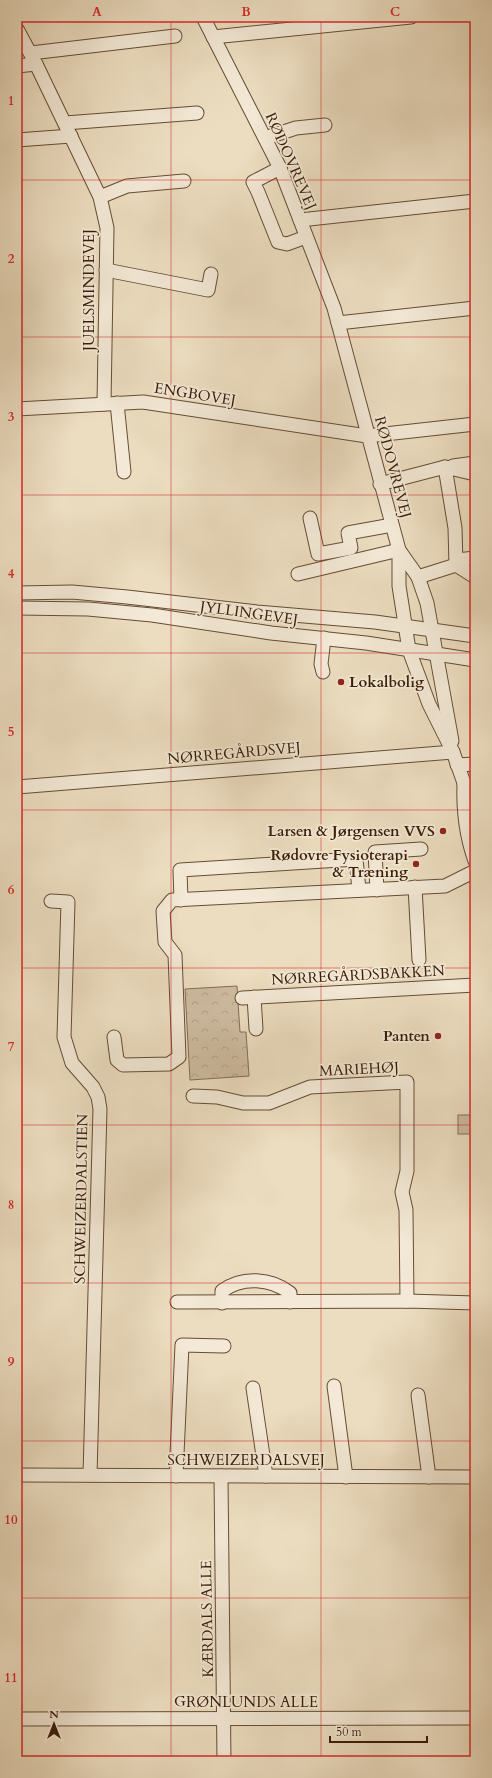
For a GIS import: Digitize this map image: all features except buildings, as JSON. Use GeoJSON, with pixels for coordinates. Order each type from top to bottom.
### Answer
{"type":"FeatureCollection","features":[{"type":"Feature","properties":{"kind":"street","name":"RØDOVREVEJ"},"geometry":{"type":"LineString","coordinates":[[204,17],[280,168],[334,308],[367,436],[399,550],[399,586],[409,650],[429,704],[455,759],[464,783],[475,801]]}},
{"type":"Feature","properties":{"kind":"street"},"geometry":{"type":"LineString","coordinates":[[213,36],[365,19],[411,17]]}},
{"type":"Feature","properties":{"kind":"street","name":"JUELSMINDEVEJ"},"geometry":{"type":"LineString","coordinates":[[17,29],[34,58],[100,197],[107,228],[104,404]]}},
{"type":"Feature","properties":{"kind":"street"},"geometry":{"type":"LineString","coordinates":[[17,66],[34,58],[175,36]]}},
{"type":"Feature","properties":{"kind":"street"},"geometry":{"type":"LineString","coordinates":[[65,123],[197,113]]}},
{"type":"Feature","properties":{"kind":"street"},"geometry":{"type":"LineString","coordinates":[[265,138],[296,128],[325,125]]}},
{"type":"Feature","properties":{"kind":"street"},"geometry":{"type":"LineString","coordinates":[[17,140],[71,136]]}},
{"type":"Feature","properties":{"kind":"street"},"geometry":{"type":"LineString","coordinates":[[280,168],[252,182],[258,192],[278,242],[287,244],[306,237]]}},
{"type":"Feature","properties":{"kind":"street"},"geometry":{"type":"LineString","coordinates":[[100,197],[127,186],[184,181]]}},
{"type":"Feature","properties":{"kind":"street"},"geometry":{"type":"LineString","coordinates":[[300,220],[475,201]]}},
{"type":"Feature","properties":{"kind":"street"},"geometry":{"type":"LineString","coordinates":[[106,270],[208,290],[211,274]]}},
{"type":"Feature","properties":{"kind":"street"},"geometry":{"type":"LineString","coordinates":[[338,323],[475,308]]}},
{"type":"Feature","properties":{"kind":"street","name":"ENGBOVEJ"},"geometry":{"type":"LineString","coordinates":[[17,409],[144,402],[367,436],[475,424]]}},
{"type":"Feature","properties":{"kind":"street"},"geometry":{"type":"LineString","coordinates":[[118,403],[124,472]]}},
{"type":"Feature","properties":{"kind":"street"},"geometry":{"type":"LineString","coordinates":[[380,484],[445,467],[475,463]]}},
{"type":"Feature","properties":{"kind":"street"},"geometry":{"type":"LineString","coordinates":[[445,467],[475,474]]}},
{"type":"Feature","properties":{"kind":"street"},"geometry":{"type":"LineString","coordinates":[[445,467],[454,528],[456,563]]}},
{"type":"Feature","properties":{"kind":"street"},"geometry":{"type":"LineString","coordinates":[[310,518],[318,554],[351,548],[348,533],[392,525]]}},
{"type":"Feature","properties":{"kind":"street","name":"RØDOVREVEJ"},"geometry":{"type":"LineString","coordinates":[[399,550],[418,576],[427,603],[455,759]]}},
{"type":"Feature","properties":{"kind":"street"},"geometry":{"type":"LineString","coordinates":[[298,574],[399,550]]}},
{"type":"Feature","properties":{"kind":"street"},"geometry":{"type":"LineString","coordinates":[[418,576],[474,558]]}},
{"type":"Feature","properties":{"kind":"street"},"geometry":{"type":"LineString","coordinates":[[456,563],[475,577]]}},
{"type":"Feature","properties":{"kind":"street","name":"JYLLINGEVEJ"},"geometry":{"type":"LineString","coordinates":[[17,593],[72,592],[257,612],[375,622],[475,636]]}},
{"type":"Feature","properties":{"kind":"street","name":"JYLLINGEVEJ"},"geometry":{"type":"LineString","coordinates":[[17,608],[88,609],[152,615],[271,633],[324,638],[475,660]]}},
{"type":"Feature","properties":{"kind":"street"},"geometry":{"type":"LineString","coordinates":[[323,672],[321,664],[324,638]]}},
{"type":"Feature","properties":{"kind":"street","name":"NØRREGÅRDSVEJ"},"geometry":{"type":"LineString","coordinates":[[17,787],[455,759],[475,764]]}},
{"type":"Feature","properties":{"kind":"street","name":"RØDOVREVEJ"},"geometry":{"type":"LineString","coordinates":[[464,783],[463,806],[469,844],[475,862]]}},
{"type":"Feature","properties":{"kind":"street"},"geometry":{"type":"LineString","coordinates":[[377,890],[375,852],[421,849]]}},
{"type":"Feature","properties":{"kind":"street"},"geometry":{"type":"LineString","coordinates":[[177,900],[180,870],[356,859],[359,890]]}},
{"type":"Feature","properties":{"kind":"street"},"geometry":{"type":"LineString","coordinates":[[114,1037],[116,1060],[123,1065],[169,1064],[179,1057],[174,955],[165,942],[163,911],[177,900],[445,886],[475,871]]}},
{"type":"Feature","properties":{"kind":"street"},"geometry":{"type":"LineString","coordinates":[[415,887],[419,960]]}},
{"type":"Feature","properties":{"kind":"street","name":"SCHWEIZERDALSTIEN"},"geometry":{"type":"LineString","coordinates":[[51,901],[68,902],[64,1036],[72,1063],[93,1087],[98,1097],[100,1109],[90,1475]]}},
{"type":"Feature","properties":{"kind":"street","name":"NØRREGÅRDSBAKKEN"},"geometry":{"type":"LineString","coordinates":[[256,1029],[248,998],[475,985]]}},
{"type":"Feature","properties":{"kind":"street","name":"MARIEHØJ"},"geometry":{"type":"LineString","coordinates":[[193,1096],[217,1097],[243,1103],[269,1103],[310,1087],[407,1082],[407,1171],[402,1192],[406,1210],[407,1301]]}},
{"type":"Feature","properties":{"kind":"street"},"geometry":{"type":"LineString","coordinates":[[222,1303],[222,1291],[236,1284],[251,1281],[267,1282],[281,1286],[290,1293],[290,1302]]}},
{"type":"Feature","properties":{"kind":"street"},"geometry":{"type":"LineString","coordinates":[[177,1302],[407,1301],[475,1303]]}},
{"type":"Feature","properties":{"kind":"street"},"geometry":{"type":"LineString","coordinates":[[176,1476],[182,1345],[224,1346]]}},
{"type":"Feature","properties":{"kind":"street"},"geometry":{"type":"LineString","coordinates":[[334,1386],[346,1477]]}},
{"type":"Feature","properties":{"kind":"street"},"geometry":{"type":"LineString","coordinates":[[253,1388],[266,1476]]}},
{"type":"Feature","properties":{"kind":"street"},"geometry":{"type":"LineString","coordinates":[[418,1394],[429,1477]]}},
{"type":"Feature","properties":{"kind":"street","name":"SCHWEIZERDALSVEJ"},"geometry":{"type":"LineString","coordinates":[[17,1475],[475,1478]]}},
{"type":"Feature","properties":{"kind":"street","name":"KÆRDALS ALLE"},"geometry":{"type":"LineString","coordinates":[[221,1476],[224,1761]]}},
{"type":"Feature","properties":{"kind":"street","name":"GRØNLUNDS ALLE"},"geometry":{"type":"LineString","coordinates":[[17,1719],[475,1718]]}},
{"type":"Feature","properties":{"kind":"green space"},"geometry":{"type":"Polygon","coordinates":[[[237,986],[240,1032],[246,1032],[249,1076],[190,1080],[185,989],[237,986]]]}},
{"type":"Feature","properties":{"kind":"green space"},"geometry":{"type":"Polygon","coordinates":[[[458,1115],[475,1115],[475,1134],[458,1134],[458,1115]]]}},
{"type":"Feature","properties":{"kind":"place","name":"Lokalbolig"},"geometry":{"type":"Point","coordinates":[341,682]}},
{"type":"Feature","properties":{"kind":"place","name":"Larsen & Jørgensen VVS"},"geometry":{"type":"Point","coordinates":[443,831]}},
{"type":"Feature","properties":{"kind":"place","name":"Rødovre Fysioterapi & Træning"},"geometry":{"type":"Point","coordinates":[416,864]}},
{"type":"Feature","properties":{"kind":"place","name":"Panten"},"geometry":{"type":"Point","coordinates":[438,1036]}}]}
